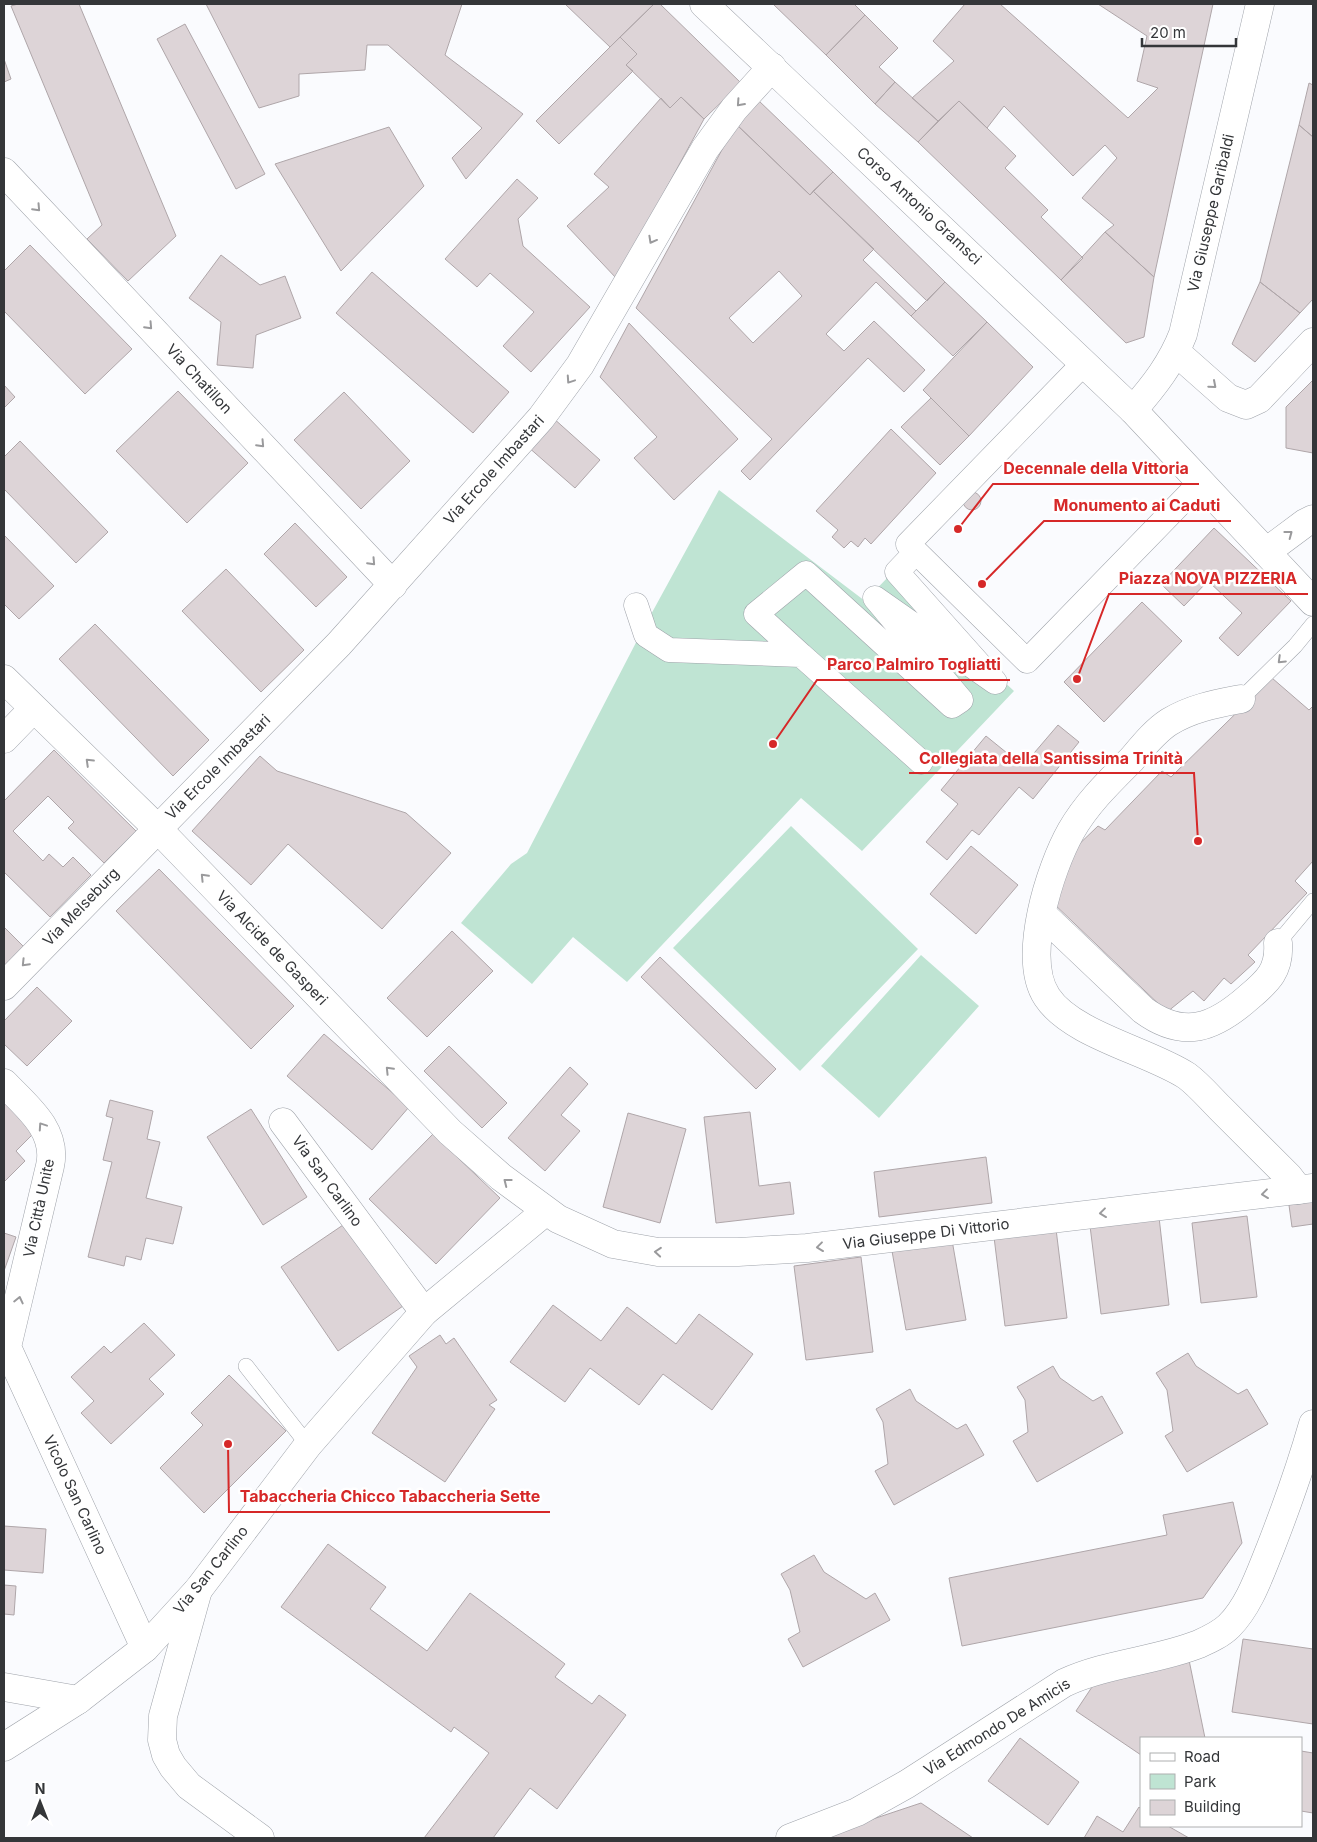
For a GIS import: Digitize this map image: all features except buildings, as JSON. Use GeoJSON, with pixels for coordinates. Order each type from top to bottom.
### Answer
{"type":"FeatureCollection","features":[{"type":"Feature","properties":{"kind":"street","name":"Corso Antonio Gramsci"},"geometry":{"type":"LineString","coordinates":[[704,4],[1133,410],[1313,602]]}},
{"type":"Feature","properties":{"kind":"street","name":"Via Giuseppe Garibaldi"},"geometry":{"type":"LineString","coordinates":[[1133,410],[1158,380],[1176,352],[1183,334],[1260,4]]}},
{"type":"Feature","properties":{"kind":"street","name":"Via Ercole Imbastari"},"geometry":{"type":"LineString","coordinates":[[157,828],[339,644],[394,585],[496,466],[541,418],[568,384],[694,165],[734,109],[772,67]]}},
{"type":"Feature","properties":{"kind":"street","name":"Via Chatillon"},"geometry":{"type":"LineString","coordinates":[[4,172],[394,585]]}},
{"type":"Feature","properties":{"kind":"street"},"geometry":{"type":"LineString","coordinates":[[1176,352],[1228,398],[1236,403],[1246,405],[1259,399],[1313,342]]}},
{"type":"Feature","properties":{"kind":"street"},"geometry":{"type":"LineString","coordinates":[[1084,363],[908,544],[1027,661],[1201,482]]}},
{"type":"Feature","properties":{"kind":"street"},"geometry":{"type":"LineString","coordinates":[[1266,552],[1313,519]]}},
{"type":"Feature","properties":{"kind":"street"},"geometry":{"type":"LineString","coordinates":[[916,552],[896,572],[995,682],[875,598],[960,700],[952,706],[806,573],[756,614],[921,762]]}},
{"type":"Feature","properties":{"kind":"street"},"geometry":{"type":"LineString","coordinates":[[636,605],[646,635],[669,650],[801,655]]}},
{"type":"Feature","properties":{"kind":"street","name":"Via Alcide de Gasperi"},"geometry":{"type":"LineString","coordinates":[[4,679],[157,828],[432,1115],[501,1177],[546,1211]]}},
{"type":"Feature","properties":{"kind":"street"},"geometry":{"type":"LineString","coordinates":[[1241,699],[1194,709],[1167,723],[1078,818],[1064,844],[1042,914],[1037,966],[1042,988],[1053,1004],[1100,1036],[1151,1057],[1189,1078],[1289,1177],[1306,1189]]}},
{"type":"Feature","properties":{"kind":"street"},"geometry":{"type":"LineString","coordinates":[[4,739],[33,709]]}},
{"type":"Feature","properties":{"kind":"street","name":"Via Melseburg"},"geometry":{"type":"LineString","coordinates":[[4,986],[157,828]]}},
{"type":"Feature","properties":{"kind":"street"},"geometry":{"type":"LineString","coordinates":[[1042,914],[1143,1010],[1162,1022],[1179,1026],[1200,1026],[1213,1023],[1230,1013],[1271,977],[1278,963],[1278,943]]}},
{"type":"Feature","properties":{"kind":"street","name":"Via Città Unite"},"geometry":{"type":"LineString","coordinates":[[4,1083],[40,1122],[50,1138],[52,1150],[50,1166],[6,1346]]}},
{"type":"Feature","properties":{"kind":"street","name":"Via San Carlino"},"geometry":{"type":"LineString","coordinates":[[283,1122],[424,1312]]}},
{"type":"Feature","properties":{"kind":"street","name":"Via Giuseppe Di Vittorio"},"geometry":{"type":"LineString","coordinates":[[546,1211],[590,1236],[627,1247],[674,1253],[738,1252],[807,1248],[1306,1189]]}},
{"type":"Feature","properties":{"kind":"street","name":"Via San Carlino"},"geometry":{"type":"LineString","coordinates":[[4,1747],[78,1700],[145,1648],[198,1590],[308,1445],[424,1312],[546,1211]]}},
{"type":"Feature","properties":{"kind":"street","name":"Vicolo San Carlino"},"geometry":{"type":"LineString","coordinates":[[6,1346],[145,1648]]}},
{"type":"Feature","properties":{"kind":"street","name":"Via Edmondo De Amicis"},"geometry":{"type":"LineString","coordinates":[[790,1838],[849,1816],[899,1789],[966,1748],[1051,1690],[1075,1678],[1188,1648],[1220,1633],[1229,1626],[1246,1604],[1258,1579],[1290,1499],[1313,1424]]}},
{"type":"Feature","properties":{"kind":"street"},"geometry":{"type":"LineString","coordinates":[[198,1590],[163,1716],[162,1740],[172,1767],[189,1786],[260,1838]]}},
{"type":"Feature","properties":{"kind":"street"},"geometry":{"type":"LineString","coordinates":[[4,1687],[78,1700]]}},
{"type":"Feature","properties":{"kind":"lane"},"geometry":{"type":"LineString","coordinates":[[1241,699],[1295,646],[1313,624]]}},
{"type":"Feature","properties":{"kind":"lane"},"geometry":{"type":"LineString","coordinates":[[1278,943],[1313,901]]}},
{"type":"Feature","properties":{"kind":"lane"},"geometry":{"type":"LineString","coordinates":[[246,1366],[308,1445]]}},
{"type":"Feature","properties":{"kind":"green space"},"geometry":{"type":"Polygon","coordinates":[[[719,490],[865,601],[890,575],[1014,691],[862,851],[801,798],[627,982],[573,937],[532,984],[461,923],[511,864],[527,853],[643,629],[719,490]]]}},
{"type":"Feature","properties":{"kind":"green space"},"geometry":{"type":"Polygon","coordinates":[[[791,826],[918,949],[800,1071],[673,948],[791,826]]]}},
{"type":"Feature","properties":{"kind":"green space"},"geometry":{"type":"Polygon","coordinates":[[[921,955],[979,1006],[879,1118],[821,1066],[921,955]]]}},
{"type":"Feature","properties":{"kind":"place","name":"Decennale della Vittoria"},"geometry":{"type":"Point","coordinates":[958,529]}},
{"type":"Feature","properties":{"kind":"place","name":"Monumento ai Caduti"},"geometry":{"type":"Point","coordinates":[982,584]}},
{"type":"Feature","properties":{"kind":"place","name":"Piazza NOVA PIZZERIA"},"geometry":{"type":"Point","coordinates":[1077,679]}},
{"type":"Feature","properties":{"kind":"place","name":"Parco Palmiro Togliatti"},"geometry":{"type":"Point","coordinates":[773,744]}},
{"type":"Feature","properties":{"kind":"place","name":"Collegiata della Santissima Trinità"},"geometry":{"type":"Point","coordinates":[1198,841]}},
{"type":"Feature","properties":{"kind":"place","name":"Tabaccheria Chicco Tabaccheria Sette"},"geometry":{"type":"Point","coordinates":[228,1444]}}]}
